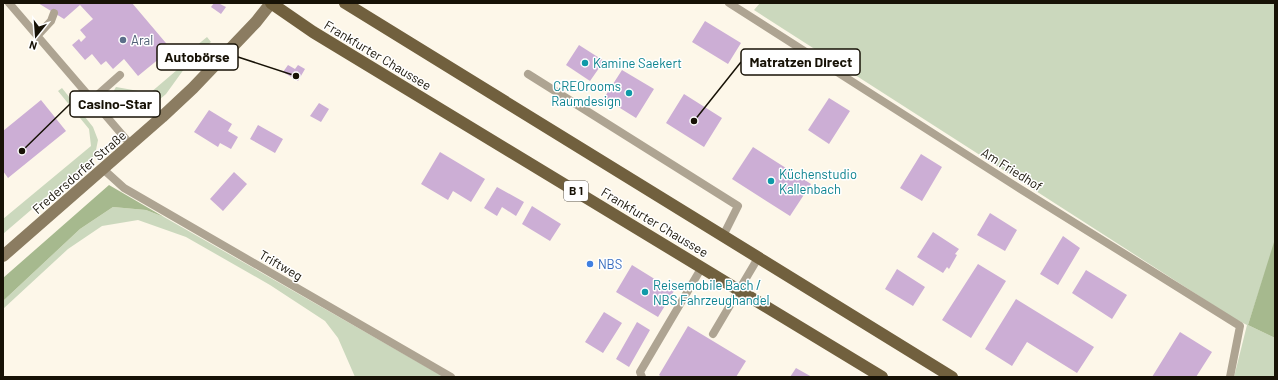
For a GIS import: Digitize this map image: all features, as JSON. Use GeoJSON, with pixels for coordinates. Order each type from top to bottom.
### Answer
{"type":"FeatureCollection","features":[{"type":"Feature","properties":{"kind":"main road","name":"Frankfurter Chaussee"},"geometry":{"type":"LineString","coordinates":[[271,3],[313,32],[882,377]]}},
{"type":"Feature","properties":{"kind":"main road","name":"Frankfurter Chaussee"},"geometry":{"type":"LineString","coordinates":[[345,3],[358,7],[758,258],[952,377]]}},
{"type":"Feature","properties":{"kind":"street","name":"Fredersdorfer Straße"},"geometry":{"type":"LineString","coordinates":[[3,256],[131,145],[193,88],[256,22],[271,3]]}},
{"type":"Feature","properties":{"kind":"lane","name":"Am Friedhof"},"geometry":{"type":"LineString","coordinates":[[729,3],[1014,185],[1240,326],[1230,377]]}},
{"type":"Feature","properties":{"kind":"lane"},"geometry":{"type":"LineString","coordinates":[[8,5],[38,35],[131,145]]}},
{"type":"Feature","properties":{"kind":"lane"},"geometry":{"type":"LineString","coordinates":[[38,35],[51,21],[54,13]]}},
{"type":"Feature","properties":{"kind":"lane"},"geometry":{"type":"LineString","coordinates":[[528,74],[738,206],[723,236]]}},
{"type":"Feature","properties":{"kind":"lane"},"geometry":{"type":"LineString","coordinates":[[92,99],[120,75]]}},
{"type":"Feature","properties":{"kind":"lane","name":"Triftweg"},"geometry":{"type":"LineString","coordinates":[[103,169],[124,188],[451,377]]}},
{"type":"Feature","properties":{"kind":"lane"},"geometry":{"type":"LineString","coordinates":[[713,334],[758,258]]}},
{"type":"Feature","properties":{"kind":"lane"},"geometry":{"type":"LineString","coordinates":[[642,377],[640,372],[702,267]]}},
{"type":"Feature","properties":{"kind":"green space"},"geometry":{"type":"Polygon","coordinates":[[[760,3],[1275,3],[1275,242],[1248,325],[1275,338],[1275,377],[1234,377],[1247,325],[1235,319],[754,10],[760,3]]]}},
{"type":"Feature","properties":{"kind":"green space"},"geometry":{"type":"Polygon","coordinates":[[[207,37],[211,42],[192,58],[166,94],[153,105],[136,106],[137,116],[117,111],[107,102],[116,87],[150,93],[184,64],[196,46],[207,37]]]}},
{"type":"Feature","properties":{"kind":"green space"},"geometry":{"type":"Polygon","coordinates":[[[62,88],[93,127],[98,140],[95,155],[3,234],[3,219],[91,146],[89,129],[58,91],[62,88]]]}},
{"type":"Feature","properties":{"kind":"green space"},"geometry":{"type":"Polygon","coordinates":[[[109,185],[164,217],[146,210],[113,207],[80,229],[3,301],[3,278],[109,185]]]}},
{"type":"Feature","properties":{"kind":"green space"},"geometry":{"type":"Polygon","coordinates":[[[113,207],[146,210],[164,217],[444,377],[355,377],[338,338],[325,321],[270,285],[186,237],[138,220],[102,226],[68,249],[3,309],[3,301],[80,229],[113,207]]]}},
{"type":"Feature","properties":{"kind":"green space"},"geometry":{"type":"Polygon","coordinates":[[[1275,239],[1275,338],[1248,325],[1275,239]]]}},
{"type":"Feature","properties":{"kind":"building","name":"Aral"},"geometry":{"type":"Polygon","coordinates":[[[38,3],[132,3],[171,49],[138,76],[124,59],[113,69],[106,61],[101,65],[92,54],[85,60],[72,45],[79,39],[81,42],[86,37],[80,30],[93,19],[80,5],[64,19],[38,3]]]}},
{"type":"Feature","properties":{"kind":"building"},"geometry":{"type":"Polygon","coordinates":[[[214,3],[218,3],[226,7],[221,14],[211,7],[214,3]]]}},
{"type":"Feature","properties":{"kind":"building"},"geometry":{"type":"Polygon","coordinates":[[[705,21],[741,43],[728,64],[692,42],[705,21]]]}},
{"type":"Feature","properties":{"kind":"building","name":"Kamine Saekert"},"geometry":{"type":"Polygon","coordinates":[[[579,45],[604,61],[590,81],[566,65],[579,45]]]}},
{"type":"Feature","properties":{"kind":"building"},"geometry":{"type":"Polygon","coordinates":[[[288,65],[295,69],[298,65],[305,69],[298,81],[283,72],[288,65]]]}},
{"type":"Feature","properties":{"kind":"building","name":"CREOrooms Raumdesign"},"geometry":{"type":"Polygon","coordinates":[[[622,70],[654,89],[636,118],[604,98],[622,70]]]}},
{"type":"Feature","properties":{"kind":"building"},"geometry":{"type":"Polygon","coordinates":[[[684,94],[722,118],[704,147],[666,123],[684,94]]]}},
{"type":"Feature","properties":{"kind":"building"},"geometry":{"type":"Polygon","coordinates":[[[829,98],[850,111],[829,144],[808,130],[829,98]]]}},
{"type":"Feature","properties":{"kind":"building"},"geometry":{"type":"Polygon","coordinates":[[[41,100],[66,131],[8,178],[3,171],[3,131],[41,100]]]}},
{"type":"Feature","properties":{"kind":"building"},"geometry":{"type":"Polygon","coordinates":[[[319,103],[329,109],[321,122],[310,116],[319,103]]]}},
{"type":"Feature","properties":{"kind":"building"},"geometry":{"type":"Polygon","coordinates":[[[209,110],[232,124],[228,131],[238,137],[231,149],[220,143],[218,147],[194,132],[209,110]]]}},
{"type":"Feature","properties":{"kind":"building"},"geometry":{"type":"Polygon","coordinates":[[[258,125],[283,139],[275,153],[250,139],[258,125]]]}},
{"type":"Feature","properties":{"kind":"building","name":"Küchenstudio Kallenbach"},"geometry":{"type":"Polygon","coordinates":[[[753,147],[811,184],[790,216],[732,179],[753,147]]]}},
{"type":"Feature","properties":{"kind":"building"},"geometry":{"type":"Polygon","coordinates":[[[440,152],[485,179],[471,202],[453,191],[448,200],[421,184],[440,152]]]}},
{"type":"Feature","properties":{"kind":"building"},"geometry":{"type":"Polygon","coordinates":[[[921,154],[942,167],[922,201],[900,188],[921,154]]]}},
{"type":"Feature","properties":{"kind":"building"},"geometry":{"type":"Polygon","coordinates":[[[234,172],[247,184],[223,211],[210,199],[234,172]]]}},
{"type":"Feature","properties":{"kind":"building"},"geometry":{"type":"Polygon","coordinates":[[[497,187],[524,202],[516,216],[502,207],[497,216],[484,208],[497,187]]]}},
{"type":"Feature","properties":{"kind":"building"},"geometry":{"type":"Polygon","coordinates":[[[532,206],[561,224],[550,241],[522,224],[532,206]]]}},
{"type":"Feature","properties":{"kind":"building"},"geometry":{"type":"Polygon","coordinates":[[[990,213],[1017,230],[1005,251],[977,235],[990,213]]]}},
{"type":"Feature","properties":{"kind":"building"},"geometry":{"type":"Polygon","coordinates":[[[933,232],[959,249],[955,254],[957,255],[949,269],[947,267],[943,273],[917,257],[933,232]]]}},
{"type":"Feature","properties":{"kind":"building"},"geometry":{"type":"Polygon","coordinates":[[[1063,236],[1080,248],[1058,285],[1040,274],[1063,236]]]}},
{"type":"Feature","properties":{"kind":"building"},"geometry":{"type":"Polygon","coordinates":[[[978,264],[1006,281],[971,338],[942,320],[978,264]]]}},
{"type":"Feature","properties":{"kind":"building","name":"Reisemobile Bach / NBS Fahrzeughandel"},"geometry":{"type":"Polygon","coordinates":[[[632,265],[674,291],[658,317],[616,292],[632,265]]]}},
{"type":"Feature","properties":{"kind":"building"},"geometry":{"type":"Polygon","coordinates":[[[897,269],[925,287],[913,306],[885,289],[897,269]]]}},
{"type":"Feature","properties":{"kind":"building"},"geometry":{"type":"Polygon","coordinates":[[[1086,270],[1127,295],[1112,319],[1072,293],[1086,270]]]}},
{"type":"Feature","properties":{"kind":"building"},"geometry":{"type":"Polygon","coordinates":[[[1016,299],[1094,347],[1077,373],[1027,342],[1012,366],[985,349],[1016,299]]]}},
{"type":"Feature","properties":{"kind":"building"},"geometry":{"type":"Polygon","coordinates":[[[604,312],[622,323],[603,353],[585,342],[604,312]]]}},
{"type":"Feature","properties":{"kind":"building"},"geometry":{"type":"Polygon","coordinates":[[[637,322],[650,330],[629,367],[616,359],[637,322]]]}},
{"type":"Feature","properties":{"kind":"building"},"geometry":{"type":"Polygon","coordinates":[[[688,326],[746,361],[736,377],[662,377],[659,375],[688,326]]]}},
{"type":"Feature","properties":{"kind":"building"},"geometry":{"type":"Polygon","coordinates":[[[1180,332],[1212,352],[1196,377],[1152,377],[1180,332]]]}},
{"type":"Feature","properties":{"kind":"building"},"geometry":{"type":"Polygon","coordinates":[[[796,368],[812,377],[790,377],[796,368]]]}},
{"type":"Feature","properties":{"kind":"place","name":"Aral"},"geometry":{"type":"Point","coordinates":[123,40]}},
{"type":"Feature","properties":{"kind":"place","name":"Kamine Saekert"},"geometry":{"type":"Point","coordinates":[585,63]}},
{"type":"Feature","properties":{"kind":"place","name":"Autobörse"},"geometry":{"type":"Point","coordinates":[296,76]}},
{"type":"Feature","properties":{"kind":"place","name":"CREOrooms Raumdesign"},"geometry":{"type":"Point","coordinates":[629,93]}},
{"type":"Feature","properties":{"kind":"place","name":"Matratzen Direct"},"geometry":{"type":"Point","coordinates":[694,121]}},
{"type":"Feature","properties":{"kind":"place","name":"Casino-Star"},"geometry":{"type":"Point","coordinates":[22,151]}},
{"type":"Feature","properties":{"kind":"place","name":"Küchenstudio Kallenbach"},"geometry":{"type":"Point","coordinates":[771,181]}},
{"type":"Feature","properties":{"kind":"place","name":"NBS"},"geometry":{"type":"Point","coordinates":[590,264]}},
{"type":"Feature","properties":{"kind":"place","name":"Reisemobile Bach / NBS Fahrzeughandel"},"geometry":{"type":"Point","coordinates":[645,292]}}]}
